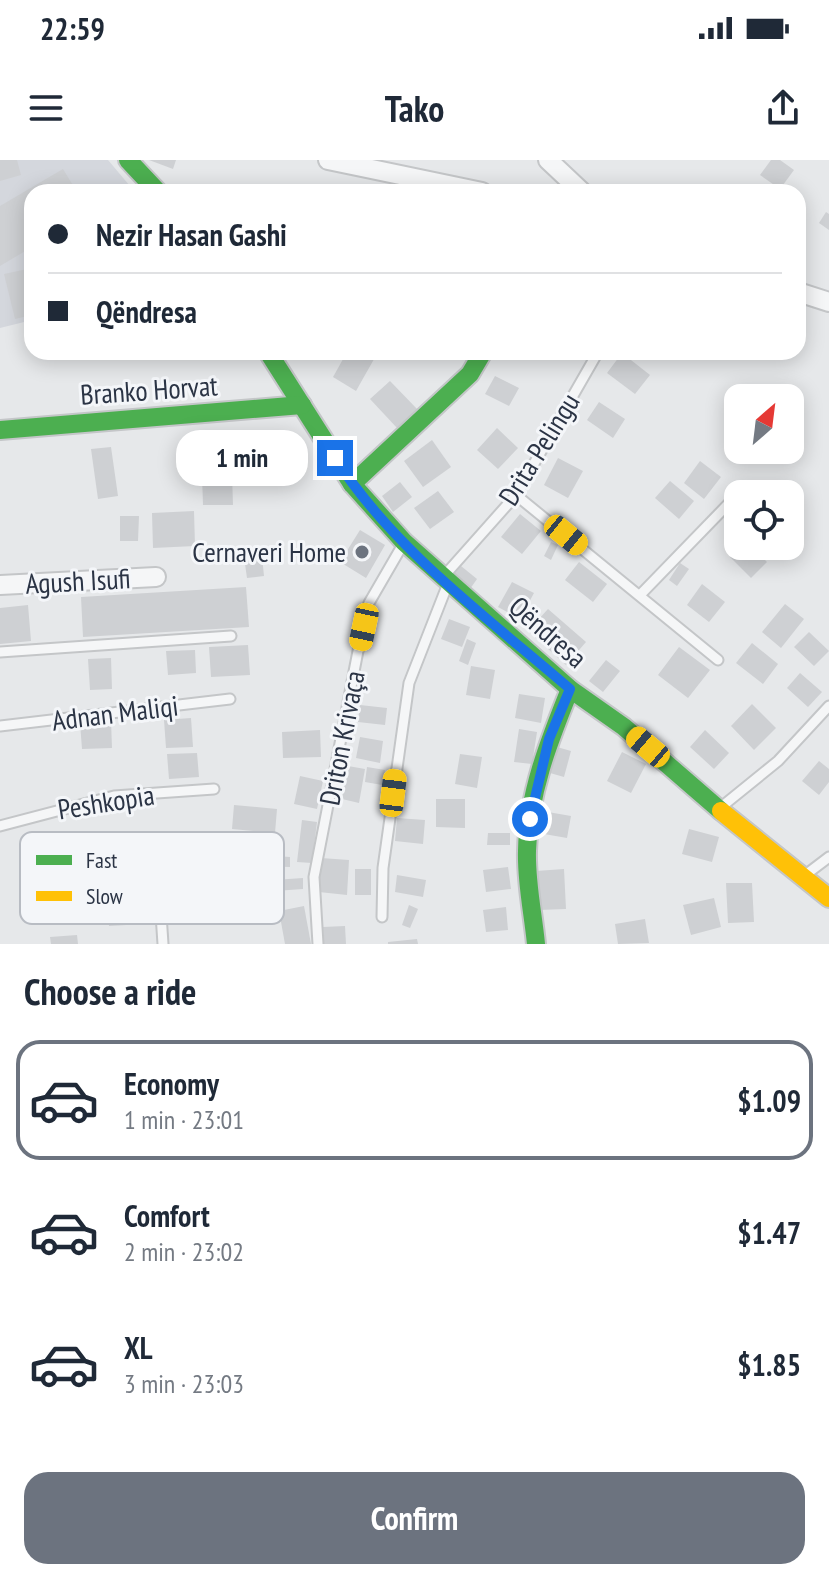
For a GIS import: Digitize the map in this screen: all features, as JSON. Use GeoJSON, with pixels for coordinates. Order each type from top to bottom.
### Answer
{"type":"FeatureCollection","features":[{"type":"Feature","properties":{"kind":"street"},"geometry":{"type":"LineString","coordinates":[[128,160],[150,184]]}},
{"type":"Feature","properties":{"kind":"street"},"geometry":{"type":"LineString","coordinates":[[328,160],[444,184]]}},
{"type":"Feature","properties":{"kind":"street"},"geometry":{"type":"LineString","coordinates":[[548,160],[574,184]]}},
{"type":"Feature","properties":{"kind":"street"},"geometry":{"type":"LineString","coordinates":[[806,295],[829,302]]}},
{"type":"Feature","properties":{"kind":"street","name":"Qëndresa"},"geometry":{"type":"LineString","coordinates":[[273,360],[352,484],[404,542],[570,689],[624,727],[801,878],[829,898]]}},
{"type":"Feature","properties":{"kind":"street"},"geometry":{"type":"LineString","coordinates":[[352,484],[470,374],[478,360]]}},
{"type":"Feature","properties":{"kind":"street","name":"Branko Horvat"},"geometry":{"type":"LineString","coordinates":[[0,430],[302,405]]}},
{"type":"Feature","properties":{"kind":"street","name":"Agush Isufi"},"geometry":{"type":"LineString","coordinates":[[0,585],[156,577]]}},
{"type":"Feature","properties":{"kind":"street"},"geometry":{"type":"LineString","coordinates":[[536,944],[527,852],[530,819],[549,739],[570,689]]}},
{"type":"Feature","properties":{"kind":"lane","name":"Drita Pelingu"},"geometry":{"type":"LineString","coordinates":[[445,581],[516,495],[593,360]]}},
{"type":"Feature","properties":{"kind":"lane"},"geometry":{"type":"LineString","coordinates":[[516,495],[641,594],[718,660]]}},
{"type":"Feature","properties":{"kind":"lane"},"geometry":{"type":"LineString","coordinates":[[641,594],[724,508]]}},
{"type":"Feature","properties":{"kind":"lane","name":"Driton Krivaça"},"geometry":{"type":"LineString","coordinates":[[318,944],[314,877],[358,651],[369,603],[404,542]]}},
{"type":"Feature","properties":{"kind":"lane"},"geometry":{"type":"LineString","coordinates":[[382,917],[383,868],[409,683],[445,581]]}},
{"type":"Feature","properties":{"kind":"lane"},"geometry":{"type":"LineString","coordinates":[[0,652],[231,636]]}},
{"type":"Feature","properties":{"kind":"lane","name":"Adnan Maliqi"},"geometry":{"type":"LineString","coordinates":[[0,726],[230,699]]}},
{"type":"Feature","properties":{"kind":"lane"},"geometry":{"type":"LineString","coordinates":[[720,808],[778,761],[829,706]]}},
{"type":"Feature","properties":{"kind":"lane","name":"Peshkopia"},"geometry":{"type":"LineString","coordinates":[[0,826],[114,796],[214,789]]}},
{"type":"Feature","properties":{"kind":"lane"},"geometry":{"type":"LineString","coordinates":[[801,878],[829,857]]}},
{"type":"Feature","properties":{"kind":"lane"},"geometry":{"type":"LineString","coordinates":[[162,924],[163,944]]}},
{"type":"Feature","properties":{"kind":"shaded area"},"geometry":{"type":"Polygon","coordinates":[[[0,160],[108,160],[128,184],[24,184],[24,322],[0,328],[0,160]]]}},
{"type":"Feature","properties":{"kind":"building"},"geometry":{"type":"Polygon","coordinates":[[[0,160],[17,160],[21,175],[0,181],[0,160]]]}},
{"type":"Feature","properties":{"kind":"building"},"geometry":{"type":"Polygon","coordinates":[[[149,160],[176,160],[173,169],[149,160]]]}},
{"type":"Feature","properties":{"kind":"building"},"geometry":{"type":"Polygon","coordinates":[[[771,160],[780,160],[794,170],[784,184],[773,184],[760,175],[771,160]]]}},
{"type":"Feature","properties":{"kind":"building"},"geometry":{"type":"Polygon","coordinates":[[[63,169],[72,184],[37,184],[63,169]]]}},
{"type":"Feature","properties":{"kind":"building"},"geometry":{"type":"Polygon","coordinates":[[[24,192],[24,252],[0,266],[0,206],[24,192]]]}},
{"type":"Feature","properties":{"kind":"building"},"geometry":{"type":"Polygon","coordinates":[[[826,212],[829,214],[829,230],[819,223],[826,212]]]}},
{"type":"Feature","properties":{"kind":"building"},"geometry":{"type":"Polygon","coordinates":[[[24,270],[24,317],[15,319],[4,274],[24,270]]]}},
{"type":"Feature","properties":{"kind":"building"},"geometry":{"type":"Polygon","coordinates":[[[343,360],[373,360],[356,391],[333,377],[343,360]]]}},
{"type":"Feature","properties":{"kind":"building"},"geometry":{"type":"Polygon","coordinates":[[[617,360],[631,360],[650,375],[635,394],[607,373],[617,360]]]}},
{"type":"Feature","properties":{"kind":"building"},"geometry":{"type":"Polygon","coordinates":[[[495,376],[519,388],[509,406],[485,394],[495,376]]]}},
{"type":"Feature","properties":{"kind":"building"},"geometry":{"type":"Polygon","coordinates":[[[390,381],[418,410],[398,429],[370,399],[390,381]]]}},
{"type":"Feature","properties":{"kind":"building"},"geometry":{"type":"Polygon","coordinates":[[[599,402],[625,419],[613,438],[587,420],[599,402]]]}},
{"type":"Feature","properties":{"kind":"building"},"geometry":{"type":"Polygon","coordinates":[[[497,428],[518,448],[498,469],[477,450],[497,428]]]}},
{"type":"Feature","properties":{"kind":"building"},"geometry":{"type":"Polygon","coordinates":[[[432,440],[451,467],[423,487],[404,461],[432,440]]]}},
{"type":"Feature","properties":{"kind":"building"},"geometry":{"type":"Polygon","coordinates":[[[111,447],[118,496],[98,499],[91,449],[111,447]]]}},
{"type":"Feature","properties":{"kind":"building"},"geometry":{"type":"Polygon","coordinates":[[[558,458],[583,471],[568,498],[544,485],[558,458]]]}},
{"type":"Feature","properties":{"kind":"building"},"geometry":{"type":"Polygon","coordinates":[[[700,461],[721,477],[704,499],[684,483],[700,461]]]}},
{"type":"Feature","properties":{"kind":"building"},"geometry":{"type":"Polygon","coordinates":[[[232,474],[233,505],[203,505],[202,475],[232,474]]]}},
{"type":"Feature","properties":{"kind":"building"},"geometry":{"type":"Polygon","coordinates":[[[670,481],[694,501],[679,519],[655,498],[670,481]]]}},
{"type":"Feature","properties":{"kind":"building"},"geometry":{"type":"Polygon","coordinates":[[[400,482],[412,497],[393,512],[382,496],[400,482]]]}},
{"type":"Feature","properties":{"kind":"building"},"geometry":{"type":"Polygon","coordinates":[[[438,491],[454,512],[430,529],[414,508],[438,491]]]}},
{"type":"Feature","properties":{"kind":"building"},"geometry":{"type":"Polygon","coordinates":[[[194,511],[195,546],[153,548],[152,513],[194,511]]]}},
{"type":"Feature","properties":{"kind":"building"},"geometry":{"type":"Polygon","coordinates":[[[520,514],[541,531],[522,554],[501,537],[520,514]]]}},
{"type":"Feature","properties":{"kind":"building"},"geometry":{"type":"Polygon","coordinates":[[[120,516],[139,516],[138,541],[120,541],[120,516]]]}},
{"type":"Feature","properties":{"kind":"building"},"geometry":{"type":"Polygon","coordinates":[[[360,530],[385,545],[366,578],[340,562],[360,530]]]}},
{"type":"Feature","properties":{"kind":"building"},"geometry":{"type":"Polygon","coordinates":[[[551,542],[558,545],[551,560],[544,556],[551,542]]]}},
{"type":"Feature","properties":{"kind":"building"},"geometry":{"type":"Polygon","coordinates":[[[261,547],[264,576],[247,578],[243,550],[261,547]]]}},
{"type":"Feature","properties":{"kind":"building"},"geometry":{"type":"Polygon","coordinates":[[[733,560],[767,562],[751,578],[733,560]]]}},
{"type":"Feature","properties":{"kind":"building"},"geometry":{"type":"Polygon","coordinates":[[[579,562],[607,584],[593,602],[565,580],[579,562]]]}},
{"type":"Feature","properties":{"kind":"building"},"geometry":{"type":"Polygon","coordinates":[[[680,563],[689,569],[677,586],[669,580],[680,563]]]}},
{"type":"Feature","properties":{"kind":"building"},"geometry":{"type":"Polygon","coordinates":[[[461,566],[477,579],[470,589],[453,575],[461,566]]]}},
{"type":"Feature","properties":{"kind":"building"},"geometry":{"type":"Polygon","coordinates":[[[512,582],[534,593],[520,619],[498,607],[512,582]]]}},
{"type":"Feature","properties":{"kind":"building"},"geometry":{"type":"Polygon","coordinates":[[[702,584],[725,602],[709,622],[687,605],[702,584]]]}},
{"type":"Feature","properties":{"kind":"building"},"geometry":{"type":"Polygon","coordinates":[[[246,587],[249,627],[83,637],[81,597],[246,587]]]}},
{"type":"Feature","properties":{"kind":"building"},"geometry":{"type":"Polygon","coordinates":[[[785,604],[804,619],[781,648],[762,632],[785,604]]]}},
{"type":"Feature","properties":{"kind":"building"},"geometry":{"type":"Polygon","coordinates":[[[28,605],[31,641],[0,644],[0,608],[28,605]]]}},
{"type":"Feature","properties":{"kind":"building"},"geometry":{"type":"Polygon","coordinates":[[[548,609],[586,642],[566,665],[528,631],[548,609]]]}},
{"type":"Feature","properties":{"kind":"building"},"geometry":{"type":"Polygon","coordinates":[[[449,619],[470,627],[462,647],[441,639],[449,619]]]}},
{"type":"Feature","properties":{"kind":"building"},"geometry":{"type":"Polygon","coordinates":[[[809,632],[829,651],[814,666],[794,647],[809,632]]]}},
{"type":"Feature","properties":{"kind":"building"},"geometry":{"type":"Polygon","coordinates":[[[467,639],[476,643],[468,665],[459,661],[467,639]]]}},
{"type":"Feature","properties":{"kind":"building"},"geometry":{"type":"Polygon","coordinates":[[[752,643],[778,664],[763,684],[736,663],[752,643]]]}},
{"type":"Feature","properties":{"kind":"building"},"geometry":{"type":"Polygon","coordinates":[[[248,645],[250,675],[211,677],[209,647],[248,645]]]}},
{"type":"Feature","properties":{"kind":"building"},"geometry":{"type":"Polygon","coordinates":[[[679,647],[710,670],[688,698],[658,675],[679,647]]]}},
{"type":"Feature","properties":{"kind":"building"},"geometry":{"type":"Polygon","coordinates":[[[195,650],[196,673],[168,675],[166,651],[195,650]]]}},
{"type":"Feature","properties":{"kind":"building"},"geometry":{"type":"Polygon","coordinates":[[[111,658],[112,689],[90,690],[88,659],[111,658]]]}},
{"type":"Feature","properties":{"kind":"building"},"geometry":{"type":"Polygon","coordinates":[[[606,660],[620,671],[603,692],[589,681],[606,660]]]}},
{"type":"Feature","properties":{"kind":"building"},"geometry":{"type":"Polygon","coordinates":[[[471,666],[495,670],[490,699],[466,695],[471,666]]]}},
{"type":"Feature","properties":{"kind":"building"},"geometry":{"type":"Polygon","coordinates":[[[800,673],[822,692],[808,707],[787,688],[800,673]]]}},
{"type":"Feature","properties":{"kind":"building"},"geometry":{"type":"Polygon","coordinates":[[[519,694],[545,698],[541,723],[515,718],[519,694]]]}},
{"type":"Feature","properties":{"kind":"building"},"geometry":{"type":"Polygon","coordinates":[[[752,704],[776,728],[754,750],[731,726],[752,704]]]}},
{"type":"Feature","properties":{"kind":"building"},"geometry":{"type":"Polygon","coordinates":[[[360,705],[387,708],[385,725],[358,722],[360,705]]]}},
{"type":"Feature","properties":{"kind":"building"},"geometry":{"type":"Polygon","coordinates":[[[191,718],[193,747],[166,748],[164,720],[191,718]]]}},
{"type":"Feature","properties":{"kind":"building"},"geometry":{"type":"Polygon","coordinates":[[[111,721],[112,748],[82,749],[80,723],[111,721]]]}},
{"type":"Feature","properties":{"kind":"building"},"geometry":{"type":"Polygon","coordinates":[[[519,729],[537,732],[532,764],[514,762],[519,729]]]}},
{"type":"Feature","properties":{"kind":"building"},"geometry":{"type":"Polygon","coordinates":[[[320,730],[321,757],[283,758],[282,732],[320,730]]]}},
{"type":"Feature","properties":{"kind":"building"},"geometry":{"type":"Polygon","coordinates":[[[705,730],[729,753],[714,769],[690,747],[705,730]]]}},
{"type":"Feature","properties":{"kind":"building"},"geometry":{"type":"Polygon","coordinates":[[[360,737],[383,741],[380,763],[356,758],[360,737]]]}},
{"type":"Feature","properties":{"kind":"building"},"geometry":{"type":"Polygon","coordinates":[[[557,747],[571,751],[564,777],[550,773],[557,747]]]}},
{"type":"Feature","properties":{"kind":"building"},"geometry":{"type":"Polygon","coordinates":[[[622,752],[646,764],[631,793],[607,781],[622,752]]]}},
{"type":"Feature","properties":{"kind":"building"},"geometry":{"type":"Polygon","coordinates":[[[197,753],[199,777],[169,779],[167,754],[197,753]]]}},
{"type":"Feature","properties":{"kind":"building"},"geometry":{"type":"Polygon","coordinates":[[[460,754],[482,757],[477,788],[455,784],[460,754]]]}},
{"type":"Feature","properties":{"kind":"building"},"geometry":{"type":"Polygon","coordinates":[[[819,761],[829,769],[829,782],[819,795],[802,781],[819,761]]]}},
{"type":"Feature","properties":{"kind":"building"},"geometry":{"type":"Polygon","coordinates":[[[348,766],[365,769],[359,803],[342,799],[348,766]]]}},
{"type":"Feature","properties":{"kind":"building"},"geometry":{"type":"Polygon","coordinates":[[[367,767],[385,770],[382,785],[365,782],[367,767]]]}},
{"type":"Feature","properties":{"kind":"building"},"geometry":{"type":"Polygon","coordinates":[[[300,776],[323,781],[317,809],[294,804],[300,776]]]}},
{"type":"Feature","properties":{"kind":"building"},"geometry":{"type":"Polygon","coordinates":[[[436,799],[465,799],[465,828],[436,827],[436,799]]]}},
{"type":"Feature","properties":{"kind":"building"},"geometry":{"type":"Polygon","coordinates":[[[234,805],[277,809],[275,832],[232,829],[234,805]]]}},
{"type":"Feature","properties":{"kind":"building"},"geometry":{"type":"Polygon","coordinates":[[[548,812],[571,816],[567,838],[544,834],[548,812]]]}},
{"type":"Feature","properties":{"kind":"building"},"geometry":{"type":"Polygon","coordinates":[[[397,818],[425,820],[423,844],[395,841],[397,818]]]}},
{"type":"Feature","properties":{"kind":"building"},"geometry":{"type":"Polygon","coordinates":[[[302,820],[317,822],[312,863],[297,862],[302,820]]]}},
{"type":"Feature","properties":{"kind":"building"},"geometry":{"type":"Polygon","coordinates":[[[689,829],[719,837],[712,862],[682,854],[689,829]]]}},
{"type":"Feature","properties":{"kind":"building"},"geometry":{"type":"Polygon","coordinates":[[[488,833],[510,833],[510,845],[487,845],[488,833]]]}},
{"type":"Feature","properties":{"kind":"building"},"geometry":{"type":"Polygon","coordinates":[[[284,857],[290,857],[290,867],[284,867],[284,857]]]}},
{"type":"Feature","properties":{"kind":"building"},"geometry":{"type":"Polygon","coordinates":[[[321,858],[349,860],[347,895],[319,892],[321,858]]]}},
{"type":"Feature","properties":{"kind":"building"},"geometry":{"type":"Polygon","coordinates":[[[508,867],[511,889],[486,892],[483,870],[508,867]]]}},
{"type":"Feature","properties":{"kind":"building"},"geometry":{"type":"Polygon","coordinates":[[[355,869],[371,869],[371,895],[355,895],[355,869]]]}},
{"type":"Feature","properties":{"kind":"building"},"geometry":{"type":"Polygon","coordinates":[[[564,869],[566,909],[539,910],[536,871],[564,869]]]}},
{"type":"Feature","properties":{"kind":"building"},"geometry":{"type":"Polygon","coordinates":[[[397,875],[426,880],[423,897],[395,892],[397,875]]]}},
{"type":"Feature","properties":{"kind":"building"},"geometry":{"type":"Polygon","coordinates":[[[303,878],[303,889],[284,890],[284,879],[303,878]]]}},
{"type":"Feature","properties":{"kind":"building"},"geometry":{"type":"Polygon","coordinates":[[[726,883],[752,883],[754,922],[728,923],[726,883]]]}},
{"type":"Feature","properties":{"kind":"building"},"geometry":{"type":"Polygon","coordinates":[[[714,898],[721,927],[691,935],[683,905],[714,898]]]}},
{"type":"Feature","properties":{"kind":"building"},"geometry":{"type":"Polygon","coordinates":[[[409,905],[418,909],[410,928],[402,925],[409,905]]]}},
{"type":"Feature","properties":{"kind":"building"},"geometry":{"type":"Polygon","coordinates":[[[304,906],[311,944],[285,944],[281,924],[284,924],[284,910],[304,906]]]}},
{"type":"Feature","properties":{"kind":"building"},"geometry":{"type":"Polygon","coordinates":[[[506,907],[508,930],[486,932],[483,910],[506,907]]]}},
{"type":"Feature","properties":{"kind":"building"},"geometry":{"type":"Polygon","coordinates":[[[645,919],[649,943],[618,944],[615,924],[645,919]]]}},
{"type":"Feature","properties":{"kind":"building"},"geometry":{"type":"Polygon","coordinates":[[[345,926],[346,944],[324,944],[323,927],[345,926]]]}},
{"type":"Feature","properties":{"kind":"building"},"geometry":{"type":"Polygon","coordinates":[[[77,935],[78,944],[51,944],[50,937],[77,935]]]}},
{"type":"Feature","properties":{"kind":"building"},"geometry":{"type":"Polygon","coordinates":[[[417,939],[418,944],[388,944],[388,942],[417,939]]]}},
{"type":"Feature","properties":{"kind":"traffic: fast"},"geometry":{"type":"LineString","coordinates":[[128,160],[150,184]]}},
{"type":"Feature","properties":{"kind":"traffic: fast"},"geometry":{"type":"LineString","coordinates":[[273,360],[352,484],[404,542],[570,689],[624,727],[721,811]]}},
{"type":"Feature","properties":{"kind":"traffic: fast"},"geometry":{"type":"LineString","coordinates":[[352,484],[470,374],[478,360]]}},
{"type":"Feature","properties":{"kind":"traffic: fast"},"geometry":{"type":"LineString","coordinates":[[0,430],[302,405]]}},
{"type":"Feature","properties":{"kind":"traffic: fast"},"geometry":{"type":"LineString","coordinates":[[536,944],[528,874],[528,830],[541,768],[570,689]]}},
{"type":"Feature","properties":{"kind":"traffic: slow"},"geometry":{"type":"LineString","coordinates":[[721,811],[829,898]]}},
{"type":"Feature","properties":{"kind":"place","name":"Cernaveri Home"},"geometry":{"type":"Point","coordinates":[362,552]}},
{"type":"Feature","properties":{"kind":"route"},"geometry":{"type":"LineString","coordinates":[[335,458],[352,484],[404,542],[570,689],[549,739],[530,819]]}}]}
